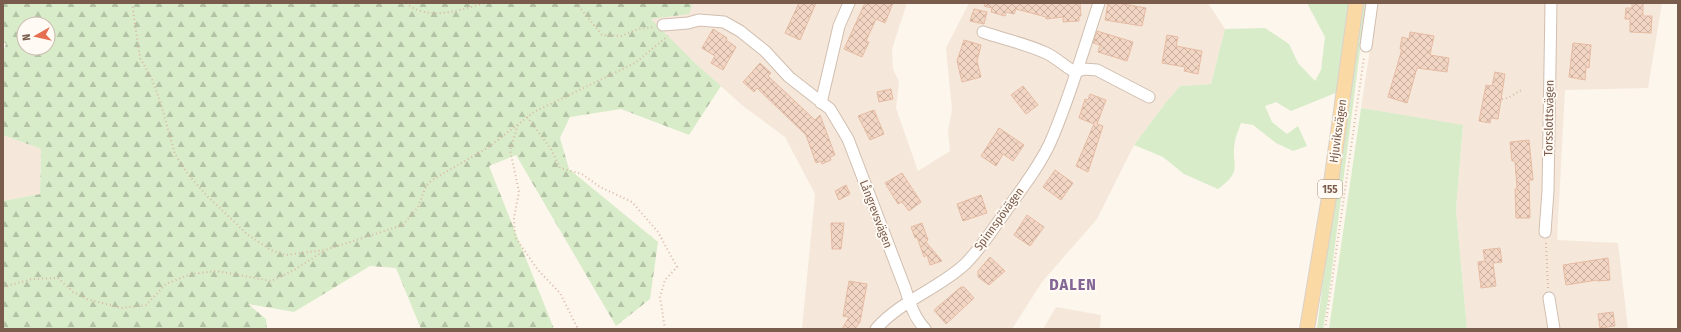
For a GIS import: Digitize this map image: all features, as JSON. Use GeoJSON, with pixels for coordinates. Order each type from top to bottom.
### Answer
{"type":"FeatureCollection","features":[{"type":"Feature","properties":{"kind":"main road","name":"Hjuviksvägen"},"geometry":{"type":"LineString","coordinates":[[1307,329],[1329,197],[1356,3]]}},
{"type":"Feature","properties":{"kind":"street"},"geometry":{"type":"LineString","coordinates":[[821,102],[839,26],[849,3]]}},
{"type":"Feature","properties":{"kind":"street","name":"Spinnspövägen"},"geometry":{"type":"LineString","coordinates":[[876,329],[909,302],[952,275],[965,264],[980,247],[1015,198],[1049,144],[1069,93],[1099,3]]}},
{"type":"Feature","properties":{"kind":"street"},"geometry":{"type":"LineString","coordinates":[[1366,46],[1372,3]]}},
{"type":"Feature","properties":{"kind":"street","name":"Torsslottsvägen"},"geometry":{"type":"LineString","coordinates":[[1545,232],[1548,191],[1551,3]]}},
{"type":"Feature","properties":{"kind":"street","name":"Långrevsvägen"},"geometry":{"type":"LineString","coordinates":[[663,25],[688,23],[700,20],[724,22],[765,51],[789,77],[830,110],[848,140],[867,187],[909,302],[917,320],[925,329]]}},
{"type":"Feature","properties":{"kind":"street"},"geometry":{"type":"LineString","coordinates":[[983,32],[1045,52],[1075,72],[1084,69],[1097,70],[1149,97]]}},
{"type":"Feature","properties":{"kind":"street"},"geometry":{"type":"LineString","coordinates":[[1549,298],[1554,329]]}},
{"type":"Feature","properties":{"kind":"path"},"geometry":{"type":"LineString","coordinates":[[132,3],[140,58],[151,77],[160,101],[175,154],[186,173],[206,195],[248,235],[271,250],[285,255],[325,250],[403,225],[418,207],[426,186],[432,180],[486,149],[534,112],[635,63],[659,42],[670,35]]}},
{"type":"Feature","properties":{"kind":"path"},"geometry":{"type":"LineString","coordinates":[[406,3],[412,8],[424,13],[446,14],[485,3]]}},
{"type":"Feature","properties":{"kind":"path"},"geometry":{"type":"LineString","coordinates":[[576,3],[602,35],[621,36],[638,29],[663,25]]}},
{"type":"Feature","properties":{"kind":"path"},"geometry":{"type":"LineString","coordinates":[[1325,329],[1366,46]]}},
{"type":"Feature","properties":{"kind":"path"},"geometry":{"type":"LineString","coordinates":[[1502,99],[1508,98],[1523,88]]}},
{"type":"Feature","properties":{"kind":"path"},"geometry":{"type":"LineString","coordinates":[[527,117],[551,149],[560,168],[582,174],[600,187],[632,202],[658,232],[677,267],[665,280],[660,297],[665,329]]}},
{"type":"Feature","properties":{"kind":"path"},"geometry":{"type":"LineString","coordinates":[[518,125],[510,150],[520,192],[514,218],[515,237],[538,270],[560,293],[578,329]]}},
{"type":"Feature","properties":{"kind":"path"},"geometry":{"type":"LineString","coordinates":[[1545,232],[1549,298]]}},
{"type":"Feature","properties":{"kind":"path"},"geometry":{"type":"LineString","coordinates":[[3,287],[32,279],[58,278],[73,292],[87,299],[121,308],[146,304],[166,284],[191,274],[217,271],[271,281],[294,270],[325,250]]}},
{"type":"Feature","properties":{"kind":"shaded area"},"geometry":{"type":"Polygon","coordinates":[[[693,3],[907,3],[892,49],[893,69],[899,82],[896,108],[918,171],[950,151],[948,130],[952,110],[946,48],[969,3],[1208,3],[1225,29],[1211,84],[1180,86],[1167,101],[1134,145],[1097,219],[1042,282],[1012,329],[802,329],[815,194],[785,137],[743,106],[695,63],[650,19],[688,14],[693,3]]]}},
{"type":"Feature","properties":{"kind":"shaded area"},"geometry":{"type":"Polygon","coordinates":[[[1377,3],[1662,3],[1648,88],[1565,90],[1557,240],[1618,243],[1628,329],[1467,329],[1456,210],[1463,126],[1361,108],[1377,3]]]}},
{"type":"Feature","properties":{"kind":"shaded area"},"geometry":{"type":"Polygon","coordinates":[[[3,135],[41,149],[40,194],[3,201],[3,135]]]}},
{"type":"Feature","properties":{"kind":"shaded area"},"geometry":{"type":"Polygon","coordinates":[[[1056,307],[1101,315],[1100,329],[1043,329],[1056,307]]]}},
{"type":"Feature","properties":{"kind":"green space"},"geometry":{"type":"Polygon","coordinates":[[[3,3],[693,3],[689,14],[651,19],[695,63],[721,86],[689,135],[621,109],[570,117],[560,138],[569,169],[658,242],[650,299],[616,326],[516,155],[489,166],[554,329],[421,329],[396,268],[370,266],[294,312],[248,304],[266,319],[267,329],[3,329],[3,201],[40,194],[41,149],[3,135],[3,52],[6,44],[3,41],[3,3]]]}},
{"type":"Feature","properties":{"kind":"green space"},"geometry":{"type":"Polygon","coordinates":[[[1307,3],[1349,3],[1340,64],[1338,92],[1291,111],[1276,102],[1265,106],[1272,122],[1287,134],[1298,126],[1307,146],[1293,151],[1276,143],[1253,125],[1241,123],[1235,141],[1234,172],[1231,177],[1218,189],[1184,174],[1163,157],[1134,145],[1180,86],[1211,84],[1225,29],[1265,28],[1289,44],[1298,63],[1315,81],[1321,70],[1325,37],[1307,3]]]}},
{"type":"Feature","properties":{"kind":"green space"},"geometry":{"type":"Polygon","coordinates":[[[1364,3],[1366,3],[1328,300],[1323,329],[1317,329],[1325,265],[1364,3]]]}},
{"type":"Feature","properties":{"kind":"green space"},"geometry":{"type":"Polygon","coordinates":[[[1361,108],[1463,125],[1456,210],[1467,329],[1329,329],[1361,108]]]}},
{"type":"Feature","properties":{"kind":"building"},"geometry":{"type":"Polygon","coordinates":[[[799,3],[816,3],[800,40],[785,33],[799,3]]]}},
{"type":"Feature","properties":{"kind":"building"},"geometry":{"type":"Polygon","coordinates":[[[865,3],[893,3],[885,23],[876,19],[866,41],[869,42],[862,57],[844,49],[865,3]]]}},
{"type":"Feature","properties":{"kind":"building"},"geometry":{"type":"Polygon","coordinates":[[[985,3],[1080,3],[1081,16],[1079,16],[1079,21],[1063,22],[1063,17],[1046,19],[1046,17],[1016,9],[1014,14],[1006,12],[1005,16],[991,12],[992,8],[984,6],[985,3]]]}},
{"type":"Feature","properties":{"kind":"building"},"geometry":{"type":"Polygon","coordinates":[[[1108,3],[1118,3],[1146,8],[1142,26],[1105,20],[1108,3]]]}},
{"type":"Feature","properties":{"kind":"building"},"geometry":{"type":"Polygon","coordinates":[[[1632,3],[1643,3],[1643,16],[1652,16],[1651,33],[1630,32],[1630,19],[1625,19],[1626,8],[1632,8],[1632,3]]]}},
{"type":"Feature","properties":{"kind":"building"},"geometry":{"type":"Polygon","coordinates":[[[974,9],[987,12],[984,24],[970,21],[974,9]]]}},
{"type":"Feature","properties":{"kind":"building"},"geometry":{"type":"Polygon","coordinates":[[[713,29],[727,38],[726,40],[736,47],[723,70],[711,63],[715,56],[702,48],[713,29]]]}},
{"type":"Feature","properties":{"kind":"building"},"geometry":{"type":"Polygon","coordinates":[[[1097,31],[1133,42],[1127,61],[1098,52],[1100,45],[1093,43],[1097,31]]]}},
{"type":"Feature","properties":{"kind":"building"},"geometry":{"type":"Polygon","coordinates":[[[1410,32],[1434,36],[1430,55],[1449,58],[1447,72],[1417,68],[1407,103],[1388,97],[1402,49],[1400,49],[1402,37],[1409,39],[1410,32]]]}},
{"type":"Feature","properties":{"kind":"building"},"geometry":{"type":"Polygon","coordinates":[[[1167,35],[1178,37],[1176,46],[1202,51],[1198,74],[1184,71],[1185,67],[1162,63],[1167,35]]]}},
{"type":"Feature","properties":{"kind":"building"},"geometry":{"type":"Polygon","coordinates":[[[964,40],[981,45],[977,61],[981,77],[962,82],[957,61],[964,40]]]}},
{"type":"Feature","properties":{"kind":"building"},"geometry":{"type":"Polygon","coordinates":[[[1573,43],[1591,45],[1589,68],[1586,67],[1585,80],[1569,77],[1573,43]]]}},
{"type":"Feature","properties":{"kind":"building"},"geometry":{"type":"Polygon","coordinates":[[[760,63],[771,73],[768,76],[815,120],[820,115],[835,155],[830,157],[831,160],[822,164],[821,161],[816,163],[806,135],[757,88],[754,92],[743,82],[760,63]]]}},
{"type":"Feature","properties":{"kind":"building"},"geometry":{"type":"Polygon","coordinates":[[[1495,72],[1505,74],[1498,119],[1491,118],[1490,123],[1479,121],[1486,85],[1492,86],[1495,72]]]}},
{"type":"Feature","properties":{"kind":"building"},"geometry":{"type":"Polygon","coordinates":[[[1023,86],[1038,105],[1026,114],[1011,95],[1023,86]]]}},
{"type":"Feature","properties":{"kind":"building"},"geometry":{"type":"Polygon","coordinates":[[[891,89],[893,99],[879,102],[877,92],[891,89]]]}},
{"type":"Feature","properties":{"kind":"building"},"geometry":{"type":"Polygon","coordinates":[[[1090,94],[1106,100],[1097,124],[1103,126],[1088,172],[1076,166],[1094,124],[1079,118],[1085,99],[1088,100],[1090,94]]]}},
{"type":"Feature","properties":{"kind":"building"},"geometry":{"type":"Polygon","coordinates":[[[874,110],[884,134],[870,140],[858,116],[874,110]]]}},
{"type":"Feature","properties":{"kind":"building"},"geometry":{"type":"Polygon","coordinates":[[[999,128],[1024,145],[1013,161],[1003,154],[996,166],[981,156],[999,128]]]}},
{"type":"Feature","properties":{"kind":"building"},"geometry":{"type":"Polygon","coordinates":[[[1529,140],[1533,180],[1529,180],[1530,218],[1516,218],[1515,189],[1517,189],[1515,161],[1512,161],[1510,142],[1529,140]]]}},
{"type":"Feature","properties":{"kind":"building"},"geometry":{"type":"Polygon","coordinates":[[[1055,170],[1073,183],[1061,200],[1043,187],[1055,170]]]}},
{"type":"Feature","properties":{"kind":"building"},"geometry":{"type":"Polygon","coordinates":[[[902,173],[921,202],[909,211],[902,202],[898,204],[885,183],[902,173]]]}},
{"type":"Feature","properties":{"kind":"building"},"geometry":{"type":"Polygon","coordinates":[[[846,185],[850,194],[839,200],[835,191],[846,185]]]}},
{"type":"Feature","properties":{"kind":"building"},"geometry":{"type":"Polygon","coordinates":[[[981,195],[987,213],[963,221],[957,204],[981,195]]]}},
{"type":"Feature","properties":{"kind":"building"},"geometry":{"type":"Polygon","coordinates":[[[1027,215],[1044,227],[1030,246],[1014,235],[1027,215]]]}},
{"type":"Feature","properties":{"kind":"building"},"geometry":{"type":"Polygon","coordinates":[[[831,223],[844,223],[841,249],[832,249],[831,223]]]}},
{"type":"Feature","properties":{"kind":"building"},"geometry":{"type":"Polygon","coordinates":[[[922,223],[928,240],[926,242],[942,261],[930,265],[927,255],[924,257],[917,237],[915,238],[911,227],[922,223]]]}},
{"type":"Feature","properties":{"kind":"building"},"geometry":{"type":"Polygon","coordinates":[[[1500,248],[1502,262],[1493,263],[1496,286],[1481,288],[1478,262],[1485,261],[1483,250],[1500,248]]]}},
{"type":"Feature","properties":{"kind":"building"},"geometry":{"type":"Polygon","coordinates":[[[990,257],[1005,271],[989,285],[978,277],[978,271],[990,257]]]}},
{"type":"Feature","properties":{"kind":"building"},"geometry":{"type":"Polygon","coordinates":[[[1608,258],[1610,280],[1597,280],[1566,285],[1563,265],[1608,258]]]}},
{"type":"Feature","properties":{"kind":"building"},"geometry":{"type":"Polygon","coordinates":[[[849,281],[867,284],[860,322],[855,329],[842,329],[849,317],[843,316],[849,281]]]}},
{"type":"Feature","properties":{"kind":"building"},"geometry":{"type":"Polygon","coordinates":[[[961,287],[964,287],[974,298],[946,324],[934,310],[961,287]]]}},
{"type":"Feature","properties":{"kind":"building"},"geometry":{"type":"Polygon","coordinates":[[[1613,312],[1615,326],[1600,328],[1598,314],[1613,312]]]}},
{"type":"Feature","properties":{"kind":"district","name":"DALEN"},"geometry":{"type":"Point","coordinates":[1073,284]}}]}
